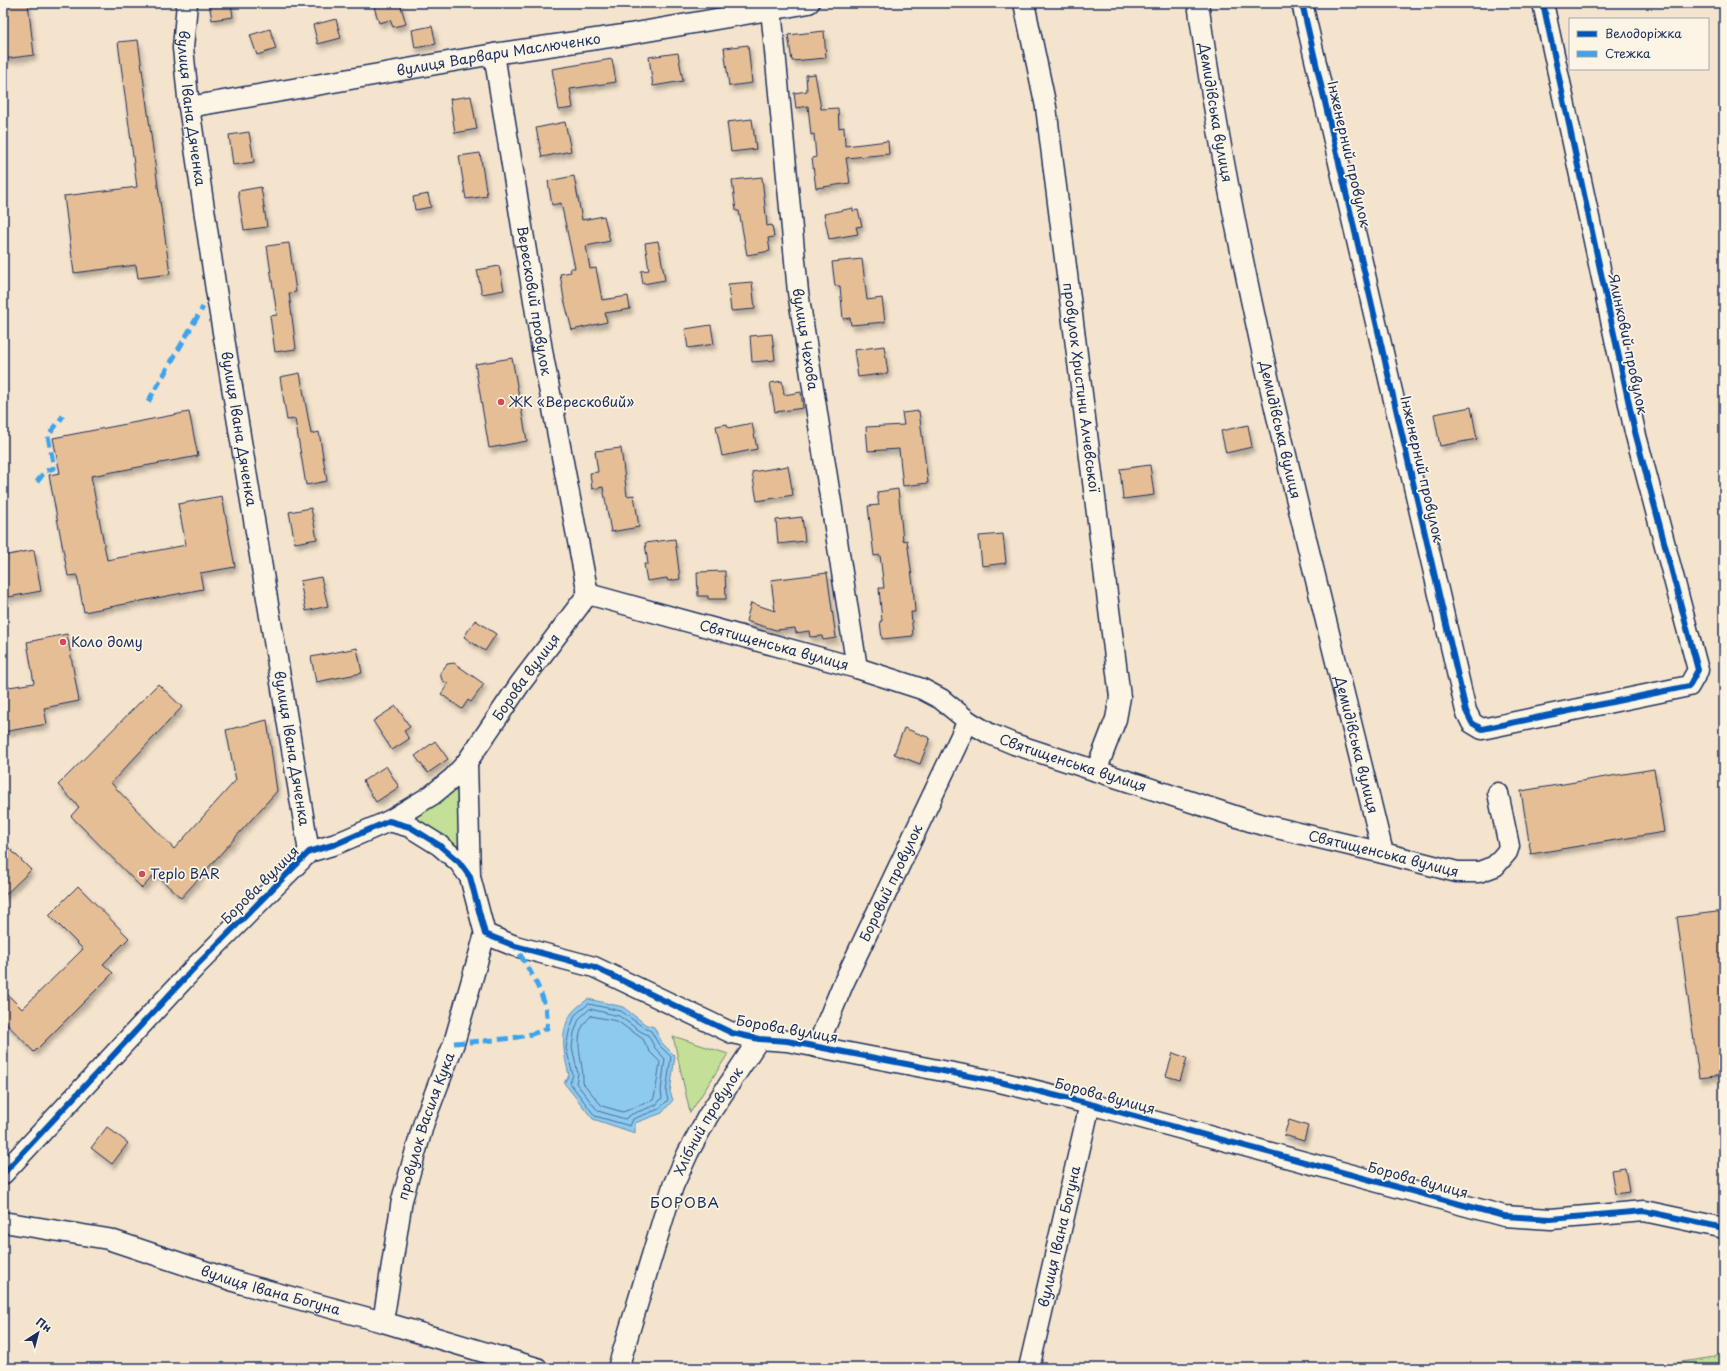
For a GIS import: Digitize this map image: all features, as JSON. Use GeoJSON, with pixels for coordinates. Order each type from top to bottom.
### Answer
{"type":"FeatureCollection","features":[{"type":"Feature","properties":{"kind":"street","name":"вулиця Івана Дяченка"},"geometry":{"type":"LineString","coordinates":[[187,3],[183,48],[189,107],[216,290],[309,852]]}},
{"type":"Feature","properties":{"kind":"street","name":"провулок Христини Алчевської"},"geometry":{"type":"LineString","coordinates":[[1024,3],[1046,107],[1120,697],[1116,719],[1096,771]]}},
{"type":"Feature","properties":{"kind":"street","name":"Демидівська вулиця"},"geometry":{"type":"LineString","coordinates":[[1198,3],[1209,82],[1224,163],[1273,398],[1383,853]]}},
{"type":"Feature","properties":{"kind":"street","name":"Інженерний провулок"},"geometry":{"type":"LineString","coordinates":[[1302,3],[1466,711],[1472,723],[1482,729],[1688,686]]}},
{"type":"Feature","properties":{"kind":"street","name":"Ялинковий провулок"},"geometry":{"type":"LineString","coordinates":[[1543,3],[1634,432],[1698,670],[1688,686]]}},
{"type":"Feature","properties":{"kind":"street","name":"вулиця Варвари Маслюченко"},"geometry":{"type":"LineString","coordinates":[[189,107],[494,54],[630,34],[771,10],[797,4]]}},
{"type":"Feature","properties":{"kind":"street","name":"вулиця Чехова"},"geometry":{"type":"LineString","coordinates":[[771,10],[798,292],[857,668]]}},
{"type":"Feature","properties":{"kind":"street","name":"Вересковий провулок"},"geometry":{"type":"LineString","coordinates":[[494,54],[543,356],[588,594]]}},
{"type":"Feature","properties":{"kind":"street","name":"Святищенська вулиця"},"geometry":{"type":"LineString","coordinates":[[588,594],[857,668],[922,689],[942,699],[968,721],[990,734],[1014,744],[1256,823],[1457,872],[1479,872],[1494,866],[1507,852],[1509,846],[1498,793]]}},
{"type":"Feature","properties":{"kind":"street","name":"Борова вулиця"},"geometry":{"type":"LineString","coordinates":[[3,1174],[197,965],[309,852],[336,844],[388,821],[432,795],[453,778],[467,762],[520,684],[588,594]]}},
{"type":"Feature","properties":{"kind":"street","name":"Боровий провулок"},"geometry":{"type":"LineString","coordinates":[[817,1047],[842,984],[968,721]]}},
{"type":"Feature","properties":{"kind":"street"},"geometry":{"type":"LineString","coordinates":[[467,762],[470,877],[486,934]]}},
{"type":"Feature","properties":{"kind":"street"},"geometry":{"type":"LineString","coordinates":[[388,821],[410,827],[439,845],[459,862],[470,877]]}},
{"type":"Feature","properties":{"kind":"street","name":"Борова вулиця"},"geometry":{"type":"LineString","coordinates":[[486,934],[515,946],[594,967],[732,1033],[759,1039],[788,1040],[817,1047],[1000,1082],[1090,1104],[1504,1216],[1551,1219],[1644,1211],[1724,1228]]}},
{"type":"Feature","properties":{"kind":"street","name":"провулок Василя Кука"},"geometry":{"type":"LineString","coordinates":[[383,1322],[402,1200],[424,1122],[454,1043],[486,934]]}},
{"type":"Feature","properties":{"kind":"street","name":"Хлібний провулок"},"geometry":{"type":"LineString","coordinates":[[618,1368],[673,1186],[688,1153],[708,1116],[759,1039]]}},
{"type":"Feature","properties":{"kind":"street","name":"вулиця Івана Богуна"},"geometry":{"type":"LineString","coordinates":[[1029,1368],[1090,1104]]}},
{"type":"Feature","properties":{"kind":"street","name":"вулиця Івана Богуна"},"geometry":{"type":"LineString","coordinates":[[3,1222],[108,1239],[243,1284],[383,1322],[532,1367]]}},
{"type":"Feature","properties":{"kind":"green space"},"geometry":{"type":"Polygon","coordinates":[[[458,791],[466,857],[410,818],[448,792],[458,791]]]}},
{"type":"Feature","properties":{"kind":"green space"},"geometry":{"type":"Polygon","coordinates":[[[673,1036],[728,1054],[690,1113],[673,1036]]]}},
{"type":"Feature","properties":{"kind":"green space"},"geometry":{"type":"Polygon","coordinates":[[[1724,1352],[1724,1368],[1641,1368],[1715,1357],[1724,1352]]]}},
{"type":"Feature","properties":{"kind":"water"},"geometry":{"type":"Polygon","coordinates":[[[588,999],[623,1007],[645,1024],[654,1027],[662,1043],[675,1056],[670,1092],[673,1100],[662,1113],[635,1123],[635,1133],[593,1119],[564,1083],[569,1075],[564,1052],[564,1036],[567,1021],[571,1014],[588,999]]]}},
{"type":"Feature","properties":{"kind":"building"},"geometry":{"type":"Polygon","coordinates":[[[3,3],[28,3],[34,55],[3,59],[3,3]]]}},
{"type":"Feature","properties":{"kind":"building"},"geometry":{"type":"Polygon","coordinates":[[[209,3],[231,3],[233,17],[212,20],[209,3]]]}},
{"type":"Feature","properties":{"kind":"building"},"geometry":{"type":"Polygon","coordinates":[[[388,3],[400,3],[406,24],[393,27],[390,20],[379,23],[374,7],[388,3]]]}},
{"type":"Feature","properties":{"kind":"building"},"geometry":{"type":"Polygon","coordinates":[[[336,19],[341,38],[318,44],[313,25],[336,19]]]}},
{"type":"Feature","properties":{"kind":"building"},"geometry":{"type":"Polygon","coordinates":[[[432,26],[436,44],[415,48],[412,30],[432,26]]]}},
{"type":"Feature","properties":{"kind":"building"},"geometry":{"type":"Polygon","coordinates":[[[270,29],[276,49],[257,55],[250,35],[270,29]]]}},
{"type":"Feature","properties":{"kind":"building"},"geometry":{"type":"Polygon","coordinates":[[[824,31],[826,58],[792,61],[788,35],[824,31]]]}},
{"type":"Feature","properties":{"kind":"building"},"geometry":{"type":"Polygon","coordinates":[[[138,40],[170,274],[138,278],[136,265],[74,273],[64,196],[137,187],[118,42],[138,40]]]}},
{"type":"Feature","properties":{"kind":"building"},"geometry":{"type":"Polygon","coordinates":[[[748,45],[752,83],[729,86],[724,48],[748,45]]]}},
{"type":"Feature","properties":{"kind":"building"},"geometry":{"type":"Polygon","coordinates":[[[678,53],[683,81],[653,86],[649,57],[678,53]]]}},
{"type":"Feature","properties":{"kind":"building"},"geometry":{"type":"Polygon","coordinates":[[[612,59],[616,82],[570,89],[573,108],[559,110],[552,69],[612,59]]]}},
{"type":"Feature","properties":{"kind":"building"},"geometry":{"type":"Polygon","coordinates":[[[815,74],[821,109],[838,108],[839,128],[844,127],[845,146],[888,141],[889,154],[846,158],[850,183],[816,188],[812,158],[816,157],[814,134],[811,135],[808,106],[796,108],[794,93],[807,91],[806,75],[815,74]]]}},
{"type":"Feature","properties":{"kind":"building"},"geometry":{"type":"Polygon","coordinates":[[[471,96],[477,129],[455,133],[450,99],[471,96]]]}},
{"type":"Feature","properties":{"kind":"building"},"geometry":{"type":"Polygon","coordinates":[[[752,119],[756,149],[731,152],[727,122],[752,119]]]}},
{"type":"Feature","properties":{"kind":"building"},"geometry":{"type":"Polygon","coordinates":[[[565,122],[571,151],[542,157],[536,128],[565,122]]]}},
{"type":"Feature","properties":{"kind":"building"},"geometry":{"type":"Polygon","coordinates":[[[249,132],[254,162],[233,165],[229,135],[249,132]]]}},
{"type":"Feature","properties":{"kind":"building"},"geometry":{"type":"Polygon","coordinates":[[[480,153],[487,196],[466,199],[459,156],[480,153]]]}},
{"type":"Feature","properties":{"kind":"building"},"geometry":{"type":"Polygon","coordinates":[[[574,176],[582,220],[604,216],[610,241],[586,246],[590,269],[596,268],[602,300],[628,296],[630,309],[605,313],[607,322],[572,330],[564,299],[560,274],[571,272],[570,268],[575,268],[561,203],[552,205],[548,181],[574,176]]]}},
{"type":"Feature","properties":{"kind":"building"},"geometry":{"type":"Polygon","coordinates":[[[762,177],[767,226],[772,225],[774,237],[768,238],[770,251],[747,255],[739,211],[736,211],[732,180],[762,177]]]}},
{"type":"Feature","properties":{"kind":"building"},"geometry":{"type":"Polygon","coordinates":[[[261,187],[267,227],[244,230],[238,191],[261,187]]]}},
{"type":"Feature","properties":{"kind":"building"},"geometry":{"type":"Polygon","coordinates":[[[428,194],[431,207],[415,210],[413,197],[428,194]]]}},
{"type":"Feature","properties":{"kind":"building"},"geometry":{"type":"Polygon","coordinates":[[[853,208],[853,211],[858,210],[862,226],[856,227],[858,234],[829,239],[824,214],[853,208]]]}},
{"type":"Feature","properties":{"kind":"building"},"geometry":{"type":"Polygon","coordinates":[[[658,241],[665,280],[643,284],[641,271],[649,270],[645,243],[658,241]]]}},
{"type":"Feature","properties":{"kind":"building"},"geometry":{"type":"Polygon","coordinates":[[[289,243],[296,292],[289,293],[296,349],[275,352],[270,316],[277,315],[267,246],[289,243]]]}},
{"type":"Feature","properties":{"kind":"building"},"geometry":{"type":"Polygon","coordinates":[[[862,259],[867,300],[882,298],[885,322],[851,325],[850,318],[843,319],[840,286],[835,286],[832,262],[862,259]]]}},
{"type":"Feature","properties":{"kind":"building"},"geometry":{"type":"Polygon","coordinates":[[[499,266],[504,290],[482,294],[477,270],[499,266]]]}},
{"type":"Feature","properties":{"kind":"building"},"geometry":{"type":"Polygon","coordinates":[[[752,282],[755,309],[731,311],[728,284],[752,282]]]}},
{"type":"Feature","properties":{"kind":"building"},"geometry":{"type":"Polygon","coordinates":[[[711,325],[714,344],[688,348],[685,329],[711,325]]]}},
{"type":"Feature","properties":{"kind":"building"},"geometry":{"type":"Polygon","coordinates":[[[772,334],[775,360],[752,362],[750,336],[772,334]]]}},
{"type":"Feature","properties":{"kind":"building"},"geometry":{"type":"Polygon","coordinates":[[[884,346],[888,373],[858,377],[854,350],[884,346]]]}},
{"type":"Feature","properties":{"kind":"building","name":"ЖК «Вересковий»"},"geometry":{"type":"Polygon","coordinates":[[[512,358],[527,441],[489,448],[475,364],[512,358]]]}},
{"type":"Feature","properties":{"kind":"building"},"geometry":{"type":"Polygon","coordinates":[[[300,373],[311,434],[319,432],[327,481],[306,485],[295,419],[287,420],[280,377],[300,373]]]}},
{"type":"Feature","properties":{"kind":"building"},"geometry":{"type":"Polygon","coordinates":[[[782,381],[784,395],[801,392],[803,408],[775,412],[770,383],[782,381]]]}},
{"type":"Feature","properties":{"kind":"building"},"geometry":{"type":"Polygon","coordinates":[[[1471,407],[1477,439],[1440,446],[1434,414],[1471,407]]]}},
{"type":"Feature","properties":{"kind":"building"},"geometry":{"type":"Polygon","coordinates":[[[919,411],[928,483],[903,486],[899,449],[868,451],[866,427],[904,425],[902,413],[919,411]]]}},
{"type":"Feature","properties":{"kind":"building"},"geometry":{"type":"Polygon","coordinates":[[[189,412],[198,456],[91,476],[107,560],[186,545],[178,504],[222,496],[235,567],[200,573],[203,589],[84,612],[77,575],[68,576],[49,475],[60,473],[53,438],[189,412]]]}},
{"type":"Feature","properties":{"kind":"building"},"geometry":{"type":"Polygon","coordinates":[[[752,423],[757,449],[722,456],[716,426],[727,424],[728,428],[752,423]]]}},
{"type":"Feature","properties":{"kind":"building"},"geometry":{"type":"Polygon","coordinates":[[[1248,425],[1252,447],[1226,453],[1221,431],[1248,425]]]}},
{"type":"Feature","properties":{"kind":"building"},"geometry":{"type":"Polygon","coordinates":[[[621,448],[627,496],[634,495],[639,527],[611,532],[603,487],[592,489],[590,473],[598,472],[595,451],[621,448]]]}},
{"type":"Feature","properties":{"kind":"building"},"geometry":{"type":"Polygon","coordinates":[[[1150,465],[1154,495],[1123,499],[1120,469],[1150,465]]]}},
{"type":"Feature","properties":{"kind":"building"},"geometry":{"type":"Polygon","coordinates":[[[788,466],[793,495],[757,501],[752,472],[788,466]]]}},
{"type":"Feature","properties":{"kind":"building"},"geometry":{"type":"Polygon","coordinates":[[[898,489],[903,541],[907,540],[913,585],[915,612],[911,612],[913,636],[882,639],[879,588],[884,588],[880,555],[874,556],[868,506],[879,505],[877,492],[898,489]]]}},
{"type":"Feature","properties":{"kind":"building"},"geometry":{"type":"Polygon","coordinates":[[[311,508],[317,539],[295,543],[289,512],[311,508]]]}},
{"type":"Feature","properties":{"kind":"building"},"geometry":{"type":"Polygon","coordinates":[[[802,517],[805,541],[778,544],[776,520],[802,517]]]}},
{"type":"Feature","properties":{"kind":"building"},"geometry":{"type":"Polygon","coordinates":[[[1003,534],[1006,563],[982,566],[979,536],[1003,534]]]}},
{"type":"Feature","properties":{"kind":"building"},"geometry":{"type":"Polygon","coordinates":[[[675,539],[680,579],[668,581],[667,578],[647,581],[644,564],[648,564],[645,543],[675,539]]]}},
{"type":"Feature","properties":{"kind":"building"},"geometry":{"type":"Polygon","coordinates":[[[34,550],[41,591],[3,598],[3,556],[34,550]]]}},
{"type":"Feature","properties":{"kind":"building"},"geometry":{"type":"Polygon","coordinates":[[[725,571],[726,599],[708,599],[708,596],[698,596],[697,572],[725,571]]]}},
{"type":"Feature","properties":{"kind":"building"},"geometry":{"type":"Polygon","coordinates":[[[827,573],[836,638],[823,640],[822,636],[810,637],[809,631],[796,633],[795,628],[776,630],[746,621],[751,603],[775,611],[771,580],[827,573]]]}},
{"type":"Feature","properties":{"kind":"building"},"geometry":{"type":"Polygon","coordinates":[[[321,577],[328,606],[306,611],[300,581],[321,577]]]}},
{"type":"Feature","properties":{"kind":"building"},"geometry":{"type":"Polygon","coordinates":[[[475,620],[496,634],[485,651],[464,637],[475,620]]]}},
{"type":"Feature","properties":{"kind":"building"},"geometry":{"type":"Polygon","coordinates":[[[67,634],[79,701],[44,708],[47,724],[3,732],[3,688],[34,683],[27,642],[67,634]]]}},
{"type":"Feature","properties":{"kind":"building"},"geometry":{"type":"Polygon","coordinates":[[[357,648],[362,673],[316,682],[311,657],[357,648]]]}},
{"type":"Feature","properties":{"kind":"building"},"geometry":{"type":"Polygon","coordinates":[[[454,663],[484,684],[471,702],[468,700],[462,709],[441,694],[448,684],[442,680],[440,673],[447,664],[454,663]]]}},
{"type":"Feature","properties":{"kind":"building"},"geometry":{"type":"Polygon","coordinates":[[[158,684],[182,707],[111,783],[174,849],[236,780],[226,730],[267,720],[277,791],[181,898],[155,874],[142,888],[71,816],[79,807],[58,785],[158,684]]]}},
{"type":"Feature","properties":{"kind":"building"},"geometry":{"type":"Polygon","coordinates":[[[396,706],[410,727],[404,731],[409,739],[392,750],[373,721],[396,706]]]}},
{"type":"Feature","properties":{"kind":"building"},"geometry":{"type":"Polygon","coordinates":[[[904,728],[930,738],[920,764],[894,754],[904,728]]]}},
{"type":"Feature","properties":{"kind":"building"},"geometry":{"type":"Polygon","coordinates":[[[435,741],[448,759],[428,773],[415,756],[435,741]]]}},
{"type":"Feature","properties":{"kind":"building"},"geometry":{"type":"Polygon","coordinates":[[[386,766],[399,787],[376,802],[363,781],[386,766]]]}},
{"type":"Feature","properties":{"kind":"building"},"geometry":{"type":"Polygon","coordinates":[[[1654,769],[1664,832],[1531,854],[1521,791],[1654,769]]]}},
{"type":"Feature","properties":{"kind":"building"},"geometry":{"type":"Polygon","coordinates":[[[3,842],[31,870],[3,897],[3,842]]]}},
{"type":"Feature","properties":{"kind":"building"},"geometry":{"type":"Polygon","coordinates":[[[78,886],[129,938],[103,964],[113,973],[34,1052],[3,1020],[3,990],[22,1009],[83,949],[49,915],[78,886]]]}},
{"type":"Feature","properties":{"kind":"building"},"geometry":{"type":"Polygon","coordinates":[[[1724,911],[1724,1075],[1699,1078],[1677,917],[1724,911]]]}},
{"type":"Feature","properties":{"kind":"building"},"geometry":{"type":"Polygon","coordinates":[[[1173,1053],[1187,1058],[1180,1080],[1166,1076],[1173,1053]]]}},
{"type":"Feature","properties":{"kind":"building"},"geometry":{"type":"Polygon","coordinates":[[[1289,1120],[1308,1126],[1304,1141],[1284,1135],[1289,1120]]]}},
{"type":"Feature","properties":{"kind":"building"},"geometry":{"type":"Polygon","coordinates":[[[107,1127],[128,1143],[112,1164],[91,1148],[107,1127]]]}},
{"type":"Feature","properties":{"kind":"building"},"geometry":{"type":"Polygon","coordinates":[[[1625,1168],[1629,1192],[1615,1194],[1611,1170],[1625,1168]]]}},
{"type":"Feature","properties":{"kind":"marked path"},"geometry":{"type":"LineString","coordinates":[[148,402],[203,307]]}},
{"type":"Feature","properties":{"kind":"marked path"},"geometry":{"type":"LineString","coordinates":[[37,482],[45,471],[54,468],[48,436],[63,416]]}},
{"type":"Feature","properties":{"kind":"marked path"},"geometry":{"type":"LineString","coordinates":[[454,1043],[489,1041],[515,1037],[538,1032],[547,1028],[546,1007],[542,996],[515,946]]}},
{"type":"Feature","properties":{"kind":"cycle path"},"geometry":{"type":"LineString","coordinates":[[1302,3],[1466,711],[1472,723],[1482,729],[1689,686],[1698,670],[1635,432],[1543,3]]}},
{"type":"Feature","properties":{"kind":"cycle path"},"geometry":{"type":"LineString","coordinates":[[3,1174],[197,965],[309,852],[336,844],[389,821],[410,827],[439,845],[459,862],[470,877],[485,934],[515,946],[594,967],[732,1033],[759,1039],[787,1041],[1000,1082],[1090,1104],[1504,1216],[1551,1219],[1644,1211],[1724,1228]]}},
{"type":"Feature","properties":{"kind":"place","name":"ЖК «Вересковий»"},"geometry":{"type":"Point","coordinates":[501,402]}},
{"type":"Feature","properties":{"kind":"place","name":"Коло дому"},"geometry":{"type":"Point","coordinates":[63,642]}},
{"type":"Feature","properties":{"kind":"place","name":"Teplo BAR"},"geometry":{"type":"Point","coordinates":[142,874]}},
{"type":"Feature","properties":{"kind":"district","name":"БОРОВА"},"geometry":{"type":"Point","coordinates":[685,1203]}}]}
